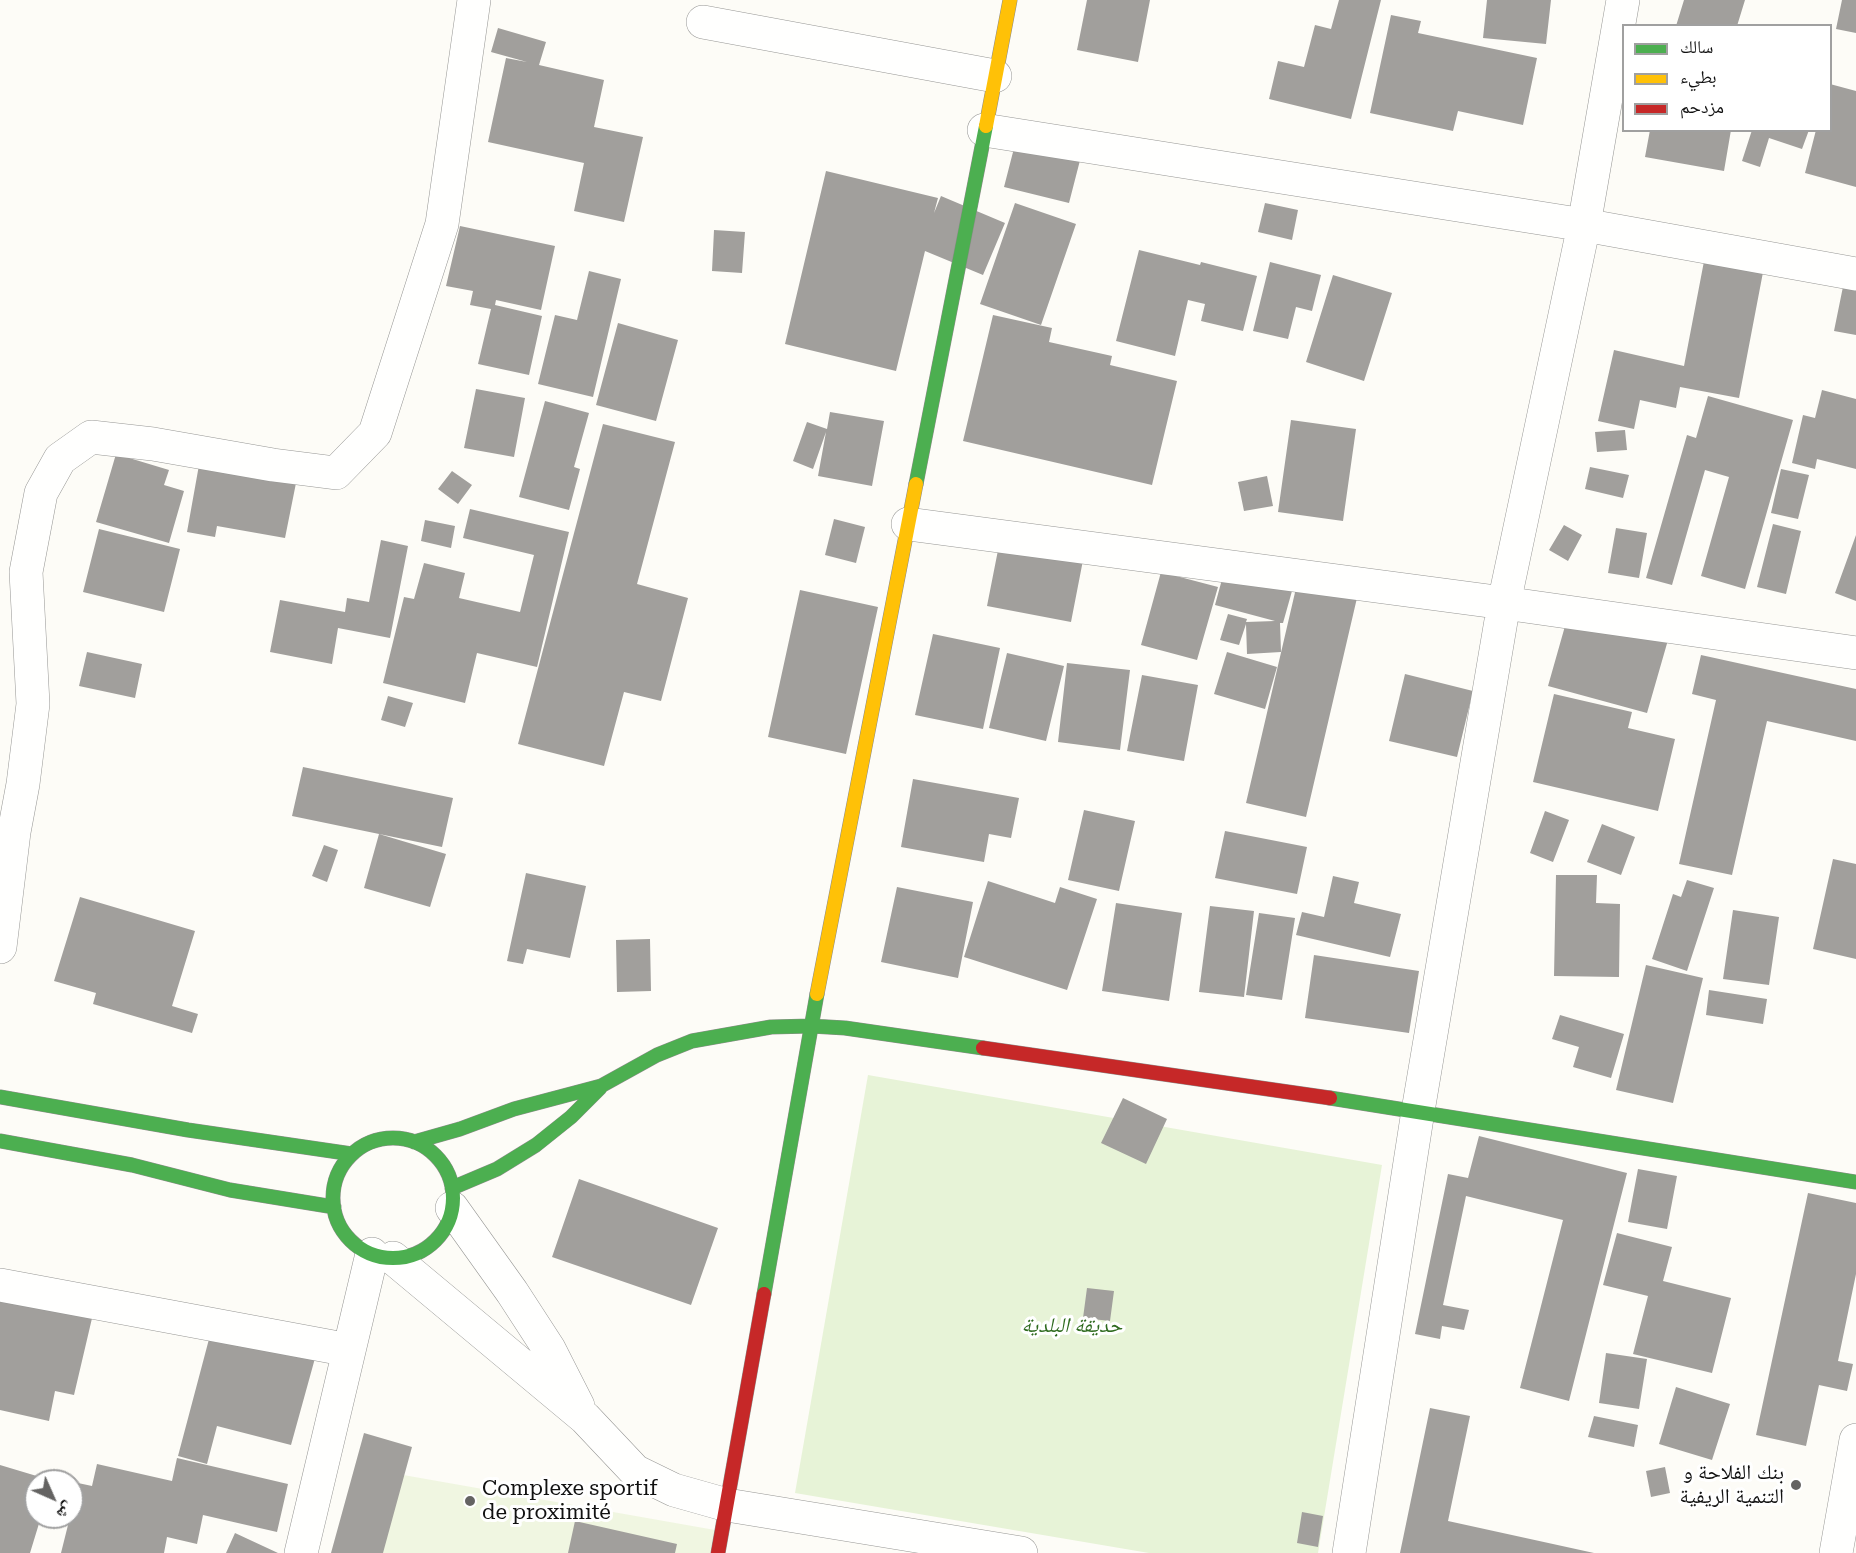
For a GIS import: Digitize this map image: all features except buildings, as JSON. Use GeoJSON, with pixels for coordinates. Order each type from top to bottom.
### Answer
{"type":"FeatureCollection","features":[{"type":"Feature","properties":{"kind":"main road"},"geometry":{"type":"LineString","coordinates":[[718,1553],[811,1026],[1010,0]]}},
{"type":"Feature","properties":{"kind":"main road"},"geometry":{"type":"LineString","coordinates":[[414,1142],[460,1129],[514,1109],[601,1086],[657,1055],[692,1041],[771,1027],[811,1026],[845,1028],[1418,1111],[1856,1182]]}},
{"type":"Feature","properties":{"kind":"main road"},"geometry":{"type":"LineString","coordinates":[[452,1198],[536,1145],[571,1117],[601,1086]]}},
{"type":"Feature","properties":{"kind":"main road"},"geometry":{"type":"LineString","coordinates":[[0,1097],[188,1130],[352,1154]]}},
{"type":"Feature","properties":{"kind":"main road"},"geometry":{"type":"LineString","coordinates":[[390,1138],[414,1142],[432,1152],[445,1168],[452,1198],[445,1228],[431,1244],[413,1255],[382,1256],[353,1243],[340,1227],[334,1208],[334,1186],[340,1171],[352,1154],[370,1143],[390,1138]]}},
{"type":"Feature","properties":{"kind":"main road"},"geometry":{"type":"LineString","coordinates":[[0,1141],[132,1166],[230,1190],[334,1208]]}},
{"type":"Feature","properties":{"kind":"street"},"geometry":{"type":"LineString","coordinates":[[0,947],[7,827],[23,784],[33,704],[26,572],[41,493],[60,459],[91,437],[153,444],[273,465],[336,473],[375,433],[442,224],[474,0]]}},
{"type":"Feature","properties":{"kind":"street"},"geometry":{"type":"LineString","coordinates":[[1349,1553],[1418,1111],[1504,603],[1584,225],[1623,0]]}},
{"type":"Feature","properties":{"kind":"street"},"geometry":{"type":"LineString","coordinates":[[703,22],[995,76]]}},
{"type":"Feature","properties":{"kind":"street"},"geometry":{"type":"LineString","coordinates":[[984,130],[1584,225],[1856,274]]}},
{"type":"Feature","properties":{"kind":"street"},"geometry":{"type":"LineString","coordinates":[[908,524],[1504,603],[1856,653]]}},
{"type":"Feature","properties":{"kind":"street"},"geometry":{"type":"LineString","coordinates":[[452,1198],[549,1349],[585,1418]]}},
{"type":"Feature","properties":{"kind":"street"},"geometry":{"type":"LineString","coordinates":[[301,1553],[349,1350],[382,1256],[585,1418],[635,1470],[674,1490],[727,1505],[1021,1553]]}},
{"type":"Feature","properties":{"kind":"street"},"geometry":{"type":"LineString","coordinates":[[0,1285],[349,1350]]}},
{"type":"Feature","properties":{"kind":"street"},"geometry":{"type":"LineString","coordinates":[[1836,1553],[1856,1440]]}},
{"type":"Feature","properties":{"kind":"green space","name":"حديقة البلدية"},"geometry":{"type":"Polygon","coordinates":[[[868,1075],[1382,1165],[1318,1553],[1149,1553],[795,1493],[868,1075]]]}},
{"type":"Feature","properties":{"kind":"green space","name":"Complexe sportif de proximité"},"geometry":{"type":"Polygon","coordinates":[[[392,1473],[715,1530],[710,1553],[377,1553],[392,1473]]]}},
{"type":"Feature","properties":{"kind":"traffic: fast"},"geometry":{"type":"LineString","coordinates":[[916,484],[986,126]]}},
{"type":"Feature","properties":{"kind":"traffic: fast"},"geometry":{"type":"LineString","coordinates":[[764,1294],[817,994]]}},
{"type":"Feature","properties":{"kind":"traffic: fast"},"geometry":{"type":"LineString","coordinates":[[414,1142],[460,1129],[514,1109],[601,1086],[657,1055],[692,1041],[771,1027],[845,1028],[983,1048]]}},
{"type":"Feature","properties":{"kind":"traffic: fast"},"geometry":{"type":"LineString","coordinates":[[452,1188],[497,1169],[536,1145],[571,1117],[600,1088]]}},
{"type":"Feature","properties":{"kind":"traffic: fast"},"geometry":{"type":"LineString","coordinates":[[0,1097],[188,1130],[352,1154]]}},
{"type":"Feature","properties":{"kind":"traffic: fast"},"geometry":{"type":"LineString","coordinates":[[1330,1098],[1856,1182]]}},
{"type":"Feature","properties":{"kind":"traffic: fast"},"geometry":{"type":"LineString","coordinates":[[393,1138],[416,1143],[435,1156],[448,1175],[453,1198],[448,1221],[435,1240],[416,1253],[393,1258],[370,1253],[351,1240],[338,1221],[333,1198],[338,1175],[351,1156],[370,1143],[393,1138]]}},
{"type":"Feature","properties":{"kind":"traffic: fast"},"geometry":{"type":"LineString","coordinates":[[0,1141],[132,1165],[230,1190],[334,1207]]}},
{"type":"Feature","properties":{"kind":"traffic: slow"},"geometry":{"type":"LineString","coordinates":[[986,126],[1010,0]]}},
{"type":"Feature","properties":{"kind":"traffic: slow"},"geometry":{"type":"LineString","coordinates":[[817,994],[916,484]]}},
{"type":"Feature","properties":{"kind":"traffic: jam"},"geometry":{"type":"LineString","coordinates":[[983,1048],[1330,1098]]}},
{"type":"Feature","properties":{"kind":"traffic: jam"},"geometry":{"type":"LineString","coordinates":[[718,1553],[764,1294]]}},
{"type":"Feature","properties":{"kind":"place","name":"بنك الفلاحة و التنمية الريفية"},"geometry":{"type":"Point","coordinates":[1796,1485]}},
{"type":"Feature","properties":{"kind":"place","name":"Complexe sportif de proximité"},"geometry":{"type":"Point","coordinates":[470,1501]}}]}
